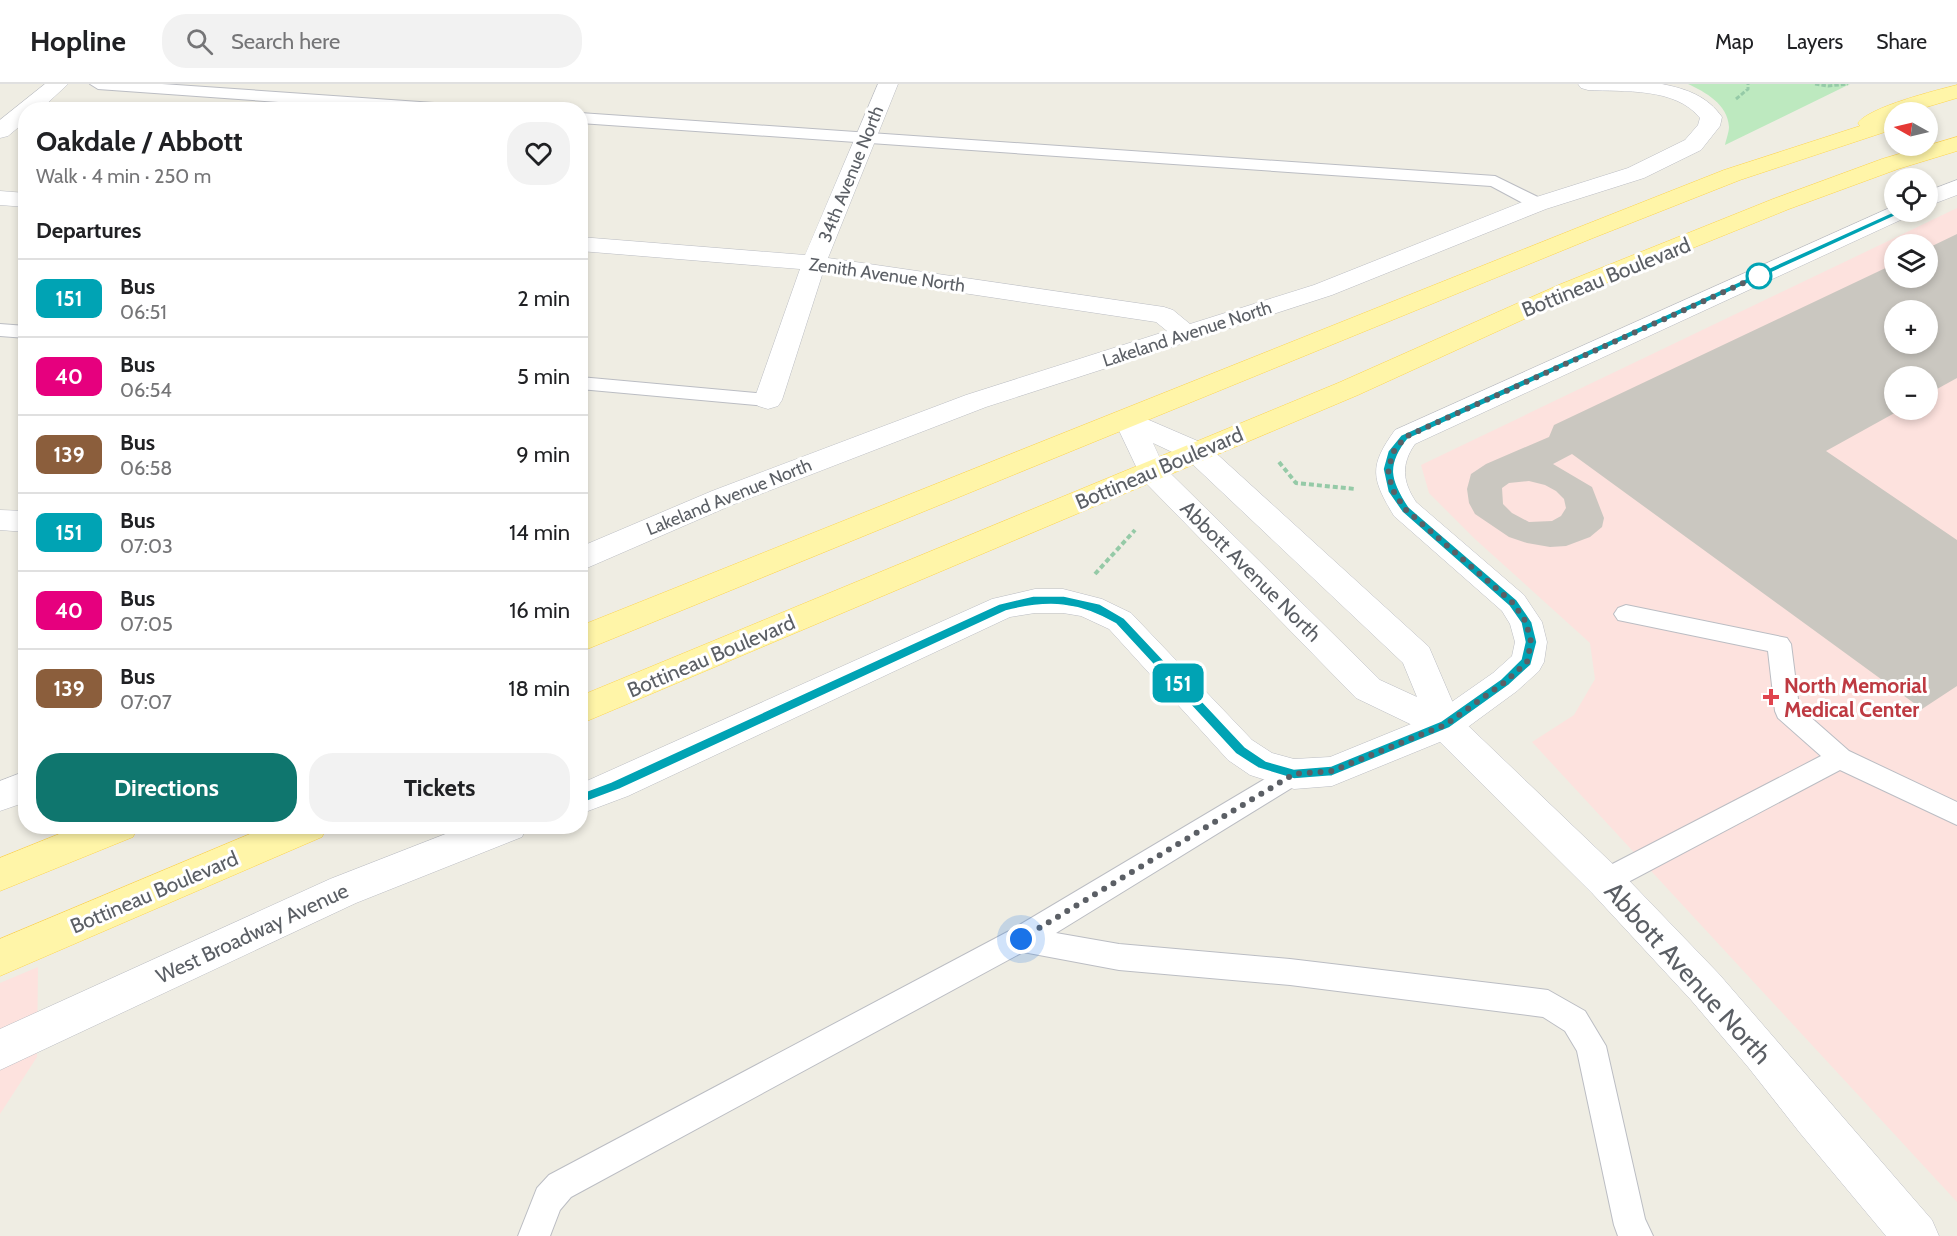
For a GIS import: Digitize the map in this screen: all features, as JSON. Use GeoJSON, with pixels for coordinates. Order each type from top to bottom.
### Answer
{"type":"FeatureCollection","features":[{"type":"Feature","properties":{"kind":"main road"},"geometry":{"type":"LineString","coordinates":[[1821,145],[1896,110],[1957,91]]}},
{"type":"Feature","properties":{"kind":"main road"},"geometry":{"type":"LineString","coordinates":[[1938,109],[1957,105]]}},
{"type":"Feature","properties":{"kind":"main road"},"geometry":{"type":"LineString","coordinates":[[588,637],[1732,175],[1884,125]]}},
{"type":"Feature","properties":{"kind":"main road","name":"Bottineau Boulevard"},"geometry":{"type":"LineString","coordinates":[[588,708],[1348,389],[1570,289],[1846,180],[1957,144]]}},
{"type":"Feature","properties":{"kind":"main road"},"geometry":{"type":"LineString","coordinates":[[0,875],[100,834]]}},
{"type":"Feature","properties":{"kind":"main road","name":"Bottineau Boulevard"},"geometry":{"type":"LineString","coordinates":[[0,958],[290,834]]}},
{"type":"Feature","properties":{"kind":"street"},"geometry":{"type":"LineString","coordinates":[[36,102],[58,84]]}},
{"type":"Feature","properties":{"kind":"street","name":"34th Avenue North"},"geometry":{"type":"LineString","coordinates":[[768,400],[814,263],[888,84]]}},
{"type":"Feature","properties":{"kind":"street","name":"Lakeland Avenue North"},"geometry":{"type":"LineString","coordinates":[[588,557],[722,498],[976,401],[1323,290],[1538,204],[1636,173],[1693,146],[1708,126],[1711,117],[1705,107],[1674,91],[1588,84]]}},
{"type":"Feature","properties":{"kind":"street"},"geometry":{"type":"LineString","coordinates":[[0,131],[18,116]]}},
{"type":"Feature","properties":{"kind":"street"},"geometry":{"type":"LineString","coordinates":[[1938,195],[1957,187]]}},
{"type":"Feature","properties":{"kind":"street"},"geometry":{"type":"LineString","coordinates":[[0,198],[18,199]]}},
{"type":"Feature","properties":{"kind":"street"},"geometry":{"type":"LineString","coordinates":[[588,796],[615,786],[1003,607],[1033,600],[1064,601],[1096,607],[1120,621],[1240,750],[1262,765],[1294,774],[1332,771],[1445,725],[1505,682],[1527,662],[1531,642],[1526,622],[1513,603],[1405,509],[1392,489],[1388,469],[1394,451],[1405,437],[1884,219]]}},
{"type":"Feature","properties":{"kind":"street","name":"Zenith Avenue North"},"geometry":{"type":"LineString","coordinates":[[588,245],[814,263],[1164,315],[1186,334]]}},
{"type":"Feature","properties":{"kind":"street","name":"Abbott Avenue North"},"geometry":{"type":"LineString","coordinates":[[1128,420],[1197,452],[1417,656],[1445,725]]}},
{"type":"Feature","properties":{"kind":"street","name":"Abbott Avenue North"},"geometry":{"type":"LineString","coordinates":[[1128,420],[1152,472],[1368,689],[1445,725],[1605,881],[1756,1045],[1916,1236]]}},
{"type":"Feature","properties":{"kind":"street"},"geometry":{"type":"LineString","coordinates":[[0,520],[18,521]]}},
{"type":"Feature","properties":{"kind":"street"},"geometry":{"type":"LineString","coordinates":[[0,796],[18,789]]}},
{"type":"Feature","properties":{"kind":"street","name":"West Broadway Avenue"},"geometry":{"type":"LineString","coordinates":[[0,1050],[343,891],[489,834]]}},
{"type":"Feature","properties":{"kind":"lane"},"geometry":{"type":"LineString","coordinates":[[98,84],[351,102]]}},
{"type":"Feature","properties":{"kind":"lane"},"geometry":{"type":"LineString","coordinates":[[588,119],[1495,181],[1538,204]]}},
{"type":"Feature","properties":{"kind":"lane"},"geometry":{"type":"LineString","coordinates":[[0,330],[18,331]]}},
{"type":"Feature","properties":{"kind":"lane"},"geometry":{"type":"LineString","coordinates":[[588,384],[768,400]]}},
{"type":"Feature","properties":{"kind":"lane"},"geometry":{"type":"LineString","coordinates":[[1626,614],[1779,644],[1787,711],[1840,758],[1957,814]]}},
{"type":"Feature","properties":{"kind":"lane"},"geometry":{"type":"LineString","coordinates":[[1605,881],[1840,758]]}},
{"type":"Feature","properties":{"kind":"lane"},"geometry":{"type":"LineString","coordinates":[[534,1236],[548,1199],[560,1186],[1021,939],[1294,774]]}},
{"type":"Feature","properties":{"kind":"lane"},"geometry":{"type":"LineString","coordinates":[[1021,939],[1119,957],[1290,972],[1548,1004],[1575,1021],[1591,1046],[1630,1225],[1637,1236]]}},
{"type":"Feature","properties":{"kind":"path"},"geometry":{"type":"LineString","coordinates":[[1815,84],[1828,86],[1848,84]]}},
{"type":"Feature","properties":{"kind":"path"},"geometry":{"type":"LineString","coordinates":[[1279,462],[1296,483],[1350,489]]}},
{"type":"Feature","properties":{"kind":"path"},"geometry":{"type":"LineString","coordinates":[[1090,580],[1135,530]]}},
{"type":"Feature","properties":{"kind":"shaded area","name":"North Memorial Medical Center"},"geometry":{"type":"Polygon","coordinates":[[[1957,208],[1957,1202],[1532,742],[1574,715],[1595,679],[1590,643],[1475,539],[1429,493],[1421,465],[1884,243],[1884,288],[1938,288],[1938,234],[1903,234],[1928,222],[1938,222],[1938,217],[1957,208]]]}},
{"type":"Feature","properties":{"kind":"shaded area"},"geometry":{"type":"Polygon","coordinates":[[[38,967],[37,1057],[0,1114],[0,983],[38,967]]]}},
{"type":"Feature","properties":{"kind":"green space"},"geometry":{"type":"Polygon","coordinates":[[[1688,84],[1850,84],[1725,145],[1729,127],[1725,112],[1708,95],[1688,84]]]}},
{"type":"Feature","properties":{"kind":"building"},"geometry":{"type":"Polygon","coordinates":[[[1957,234],[1957,378],[1938,388],[1938,366],[1884,366],[1884,419],[1826,451],[1957,540],[1957,686],[1922,709],[1572,454],[1553,464],[1592,487],[1604,518],[1602,527],[1590,537],[1566,546],[1550,547],[1527,543],[1509,537],[1475,514],[1469,503],[1467,489],[1471,474],[1486,464],[1549,437],[1554,425],[1884,269],[1884,288],[1938,288],[1938,243],[1957,234]],[[1529,481],[1509,483],[1502,488],[1503,504],[1512,513],[1529,522],[1552,521],[1561,516],[1566,508],[1564,499],[1545,485],[1529,481]]]}},
{"type":"Feature","properties":{"kind":"bus line","name":"151"},"geometry":{"type":"LineString","coordinates":[[588,796],[615,786],[1003,607],[1033,600],[1064,601],[1096,607],[1120,621],[1240,750],[1262,765],[1278,770],[1294,774],[1332,771],[1445,725],[1505,682],[1527,662],[1531,642],[1526,622],[1513,603],[1405,509],[1392,489],[1388,469],[1394,451],[1405,437],[1884,219]]}},
{"type":"Feature","properties":{"kind":"place","name":"North Memorial Medical Center"},"geometry":{"type":"Point","coordinates":[1771,697]}},
{"type":"Feature","properties":{"kind":"route"},"geometry":{"type":"LineString","coordinates":[[1021,939],[1294,774],[1332,771],[1445,725],[1505,682],[1527,662],[1531,642],[1526,622],[1513,603],[1405,509],[1392,489],[1388,469],[1394,451],[1405,437],[1759,276]]}}]}
